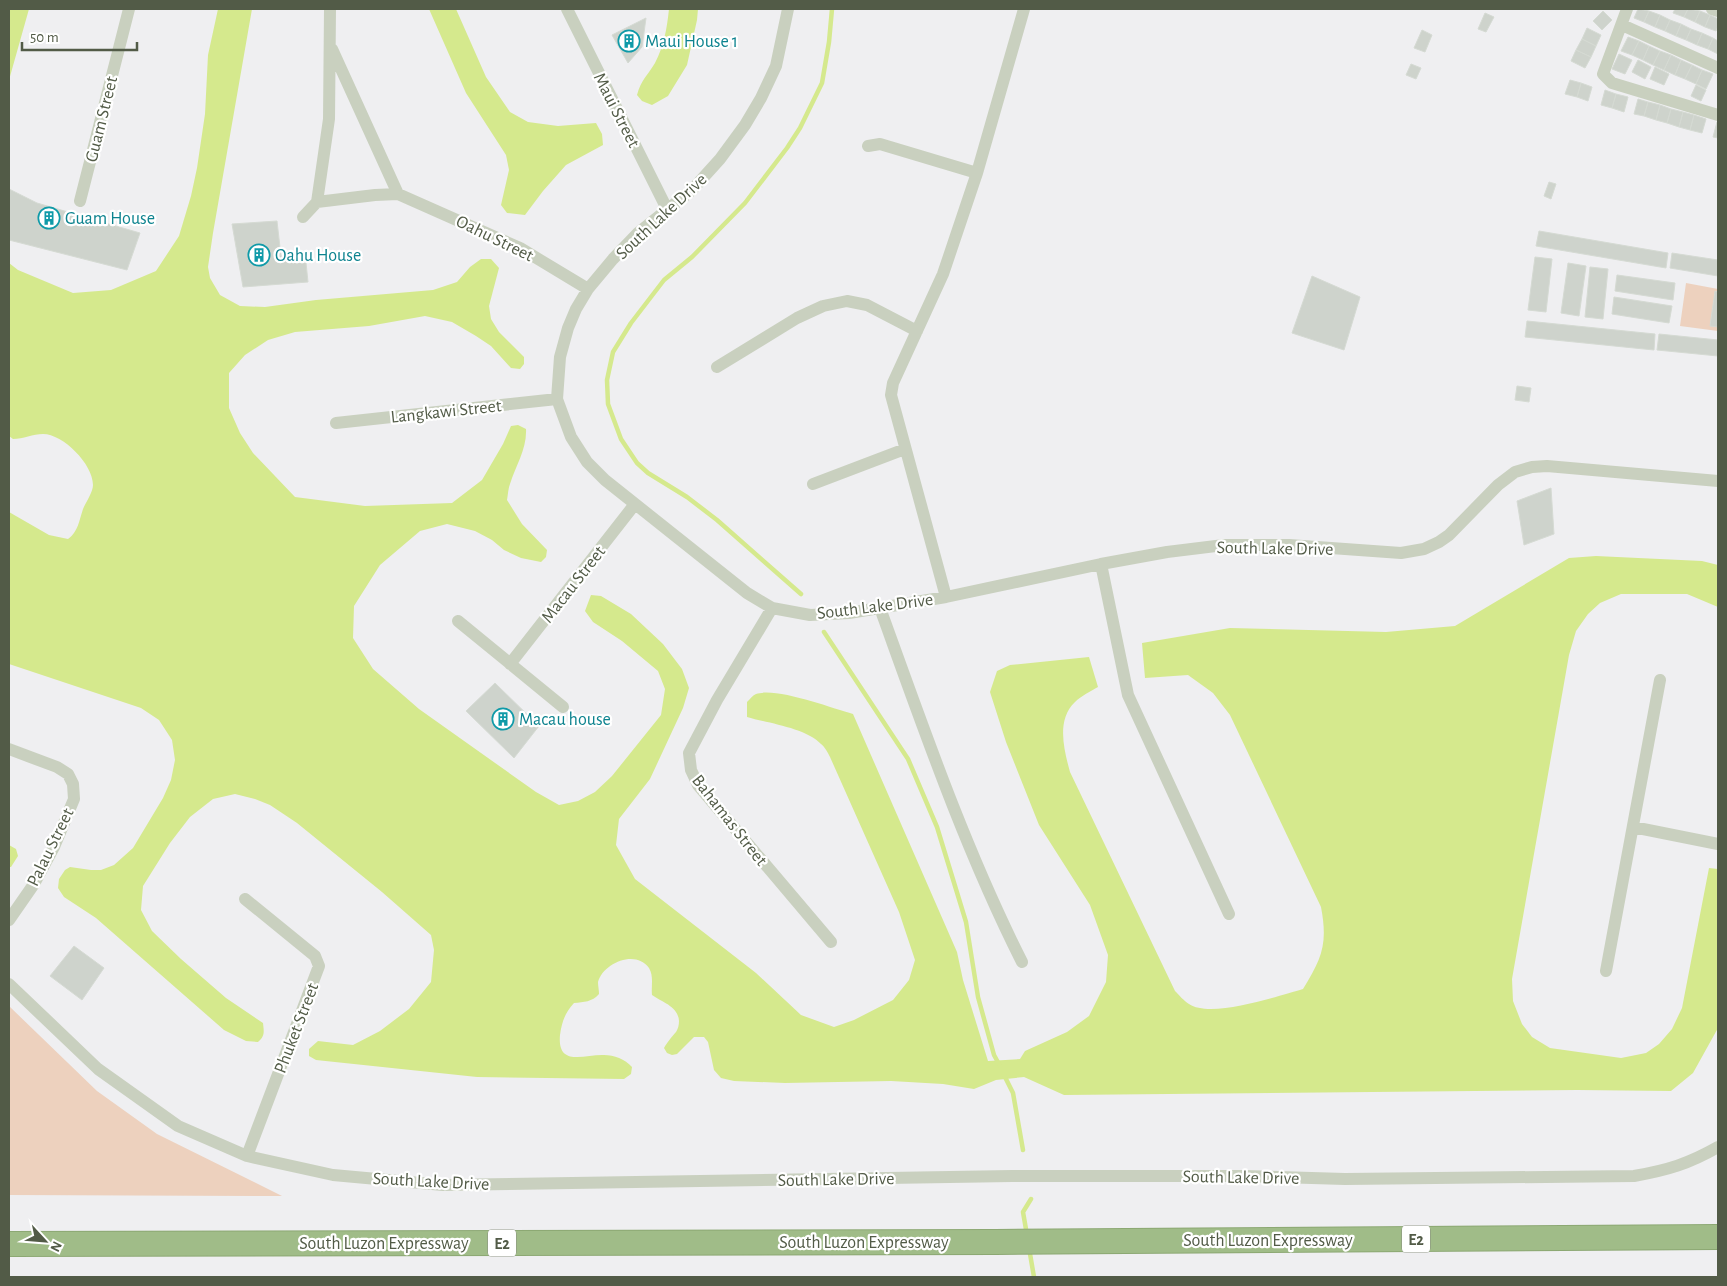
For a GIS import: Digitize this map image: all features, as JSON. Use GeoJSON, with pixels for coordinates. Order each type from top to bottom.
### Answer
{"type":"FeatureCollection","features":[{"type":"Feature","properties":{"kind":"highway","name":"South Luzon Expressway"},"geometry":{"type":"LineString","coordinates":[[9,1244],[996,1242],[1718,1237]]}},
{"type":"Feature","properties":{"kind":"street","name":"Guam Street"},"geometry":{"type":"LineString","coordinates":[[80,201],[129,9]]}},
{"type":"Feature","properties":{"kind":"street"},"geometry":{"type":"LineString","coordinates":[[303,217],[317,202],[329,119],[330,9]]}},
{"type":"Feature","properties":{"kind":"street","name":"Maui Street"},"geometry":{"type":"LineString","coordinates":[[567,9],[668,210]]}},
{"type":"Feature","properties":{"kind":"street","name":"South Lake Drive"},"geometry":{"type":"LineString","coordinates":[[788,9],[776,66],[761,98],[745,125],[720,159],[692,190],[638,233],[613,259],[588,289],[576,309],[568,328],[560,357],[557,399],[571,437],[587,462],[605,480],[747,592],[772,608],[810,615],[849,613],[946,597],[1167,552],[1224,545],[1289,545],[1401,553],[1424,549],[1449,535],[1498,485],[1515,472],[1532,467],[1556,467],[1718,481]]}},
{"type":"Feature","properties":{"kind":"street"},"geometry":{"type":"LineString","coordinates":[[1627,9],[1603,74],[1612,83],[1718,115]]}},
{"type":"Feature","properties":{"kind":"street"},"geometry":{"type":"LineString","coordinates":[[1712,9],[1718,11]]}},
{"type":"Feature","properties":{"kind":"street"},"geometry":{"type":"LineString","coordinates":[[946,597],[891,394],[893,383],[942,274],[976,173],[1020,10]]}},
{"type":"Feature","properties":{"kind":"street"},"geometry":{"type":"LineString","coordinates":[[1622,25],[1718,68]]}},
{"type":"Feature","properties":{"kind":"street"},"geometry":{"type":"LineString","coordinates":[[317,202],[398,194],[331,47]]}},
{"type":"Feature","properties":{"kind":"street"},"geometry":{"type":"LineString","coordinates":[[868,146],[880,144],[976,173]]}},
{"type":"Feature","properties":{"kind":"street","name":"Oahu Street"},"geometry":{"type":"LineString","coordinates":[[398,194],[520,248],[588,289]]}},
{"type":"Feature","properties":{"kind":"street"},"geometry":{"type":"LineString","coordinates":[[717,366],[797,318],[823,306],[847,301],[867,305],[917,331]]}},
{"type":"Feature","properties":{"kind":"street","name":"Langkawi Street"},"geometry":{"type":"LineString","coordinates":[[336,423],[557,399]]}},
{"type":"Feature","properties":{"kind":"street"},"geometry":{"type":"LineString","coordinates":[[813,484],[905,449]]}},
{"type":"Feature","properties":{"kind":"street","name":"Macau Street"},"geometry":{"type":"LineString","coordinates":[[510,664],[635,504]]}},
{"type":"Feature","properties":{"kind":"street"},"geometry":{"type":"LineString","coordinates":[[1101,564],[1128,695],[1229,914]]}},
{"type":"Feature","properties":{"kind":"street","name":"Bahamas Street"},"geometry":{"type":"LineString","coordinates":[[772,608],[717,700],[689,753],[691,770],[698,785],[831,942]]}},
{"type":"Feature","properties":{"kind":"street"},"geometry":{"type":"LineString","coordinates":[[880,608],[943,779],[998,914],[1022,962]]}},
{"type":"Feature","properties":{"kind":"street"},"geometry":{"type":"LineString","coordinates":[[458,621],[563,707]]}},
{"type":"Feature","properties":{"kind":"street"},"geometry":{"type":"LineString","coordinates":[[1606,971],[1660,680]]}},
{"type":"Feature","properties":{"kind":"street","name":"Palau Street"},"geometry":{"type":"LineString","coordinates":[[9,750],[57,767],[68,774],[73,784],[74,799],[54,847],[34,884],[9,920]]}},
{"type":"Feature","properties":{"kind":"street"},"geometry":{"type":"LineString","coordinates":[[1633,827],[1718,844]]}},
{"type":"Feature","properties":{"kind":"street","name":"Phuket Street"},"geometry":{"type":"LineString","coordinates":[[245,899],[315,956],[319,966],[247,1156]]}},
{"type":"Feature","properties":{"kind":"street","name":"South Lake Drive"},"geometry":{"type":"LineString","coordinates":[[9,984],[98,1069],[178,1126],[247,1156],[334,1175],[443,1185],[1012,1176],[1242,1176],[1345,1179],[1634,1176],[1666,1170],[1696,1160],[1718,1147]]}},
{"type":"Feature","properties":{"kind":"shaded area"},"geometry":{"type":"Polygon","coordinates":[[[9,9],[29,9],[9,80],[9,9]]]}},
{"type":"Feature","properties":{"kind":"shaded area"},"geometry":{"type":"Polygon","coordinates":[[[218,9],[252,9],[208,267],[210,278],[220,295],[240,306],[265,307],[316,300],[433,290],[457,282],[470,267],[481,259],[491,259],[499,268],[489,306],[491,319],[499,332],[524,357],[524,364],[520,369],[511,368],[491,346],[476,336],[452,322],[425,316],[369,326],[295,332],[268,340],[245,355],[229,373],[229,408],[240,433],[253,453],[295,497],[365,506],[452,503],[482,480],[511,426],[518,425],[526,429],[525,443],[509,486],[507,500],[522,524],[547,550],[546,557],[541,562],[521,558],[504,550],[492,540],[475,531],[447,524],[420,531],[380,565],[354,606],[353,638],[373,669],[419,709],[536,792],[559,805],[578,801],[595,792],[612,776],[661,715],[665,689],[658,671],[622,641],[593,622],[585,611],[591,595],[601,596],[631,614],[663,644],[682,669],[689,688],[683,708],[650,779],[619,819],[616,845],[635,879],[756,973],[801,1015],[834,1027],[854,1020],[893,1000],[909,980],[915,960],[899,912],[826,750],[814,738],[806,734],[747,717],[747,702],[755,695],[776,693],[853,714],[957,952],[963,980],[988,1061],[1020,1059],[1025,1051],[1067,1032],[1089,1016],[1106,982],[1108,955],[1090,905],[1039,825],[1006,742],[990,692],[997,671],[1010,665],[1089,657],[1098,687],[1075,702],[1065,717],[1063,726],[1064,745],[1070,772],[1175,991],[1187,1003],[1199,1008],[1228,1008],[1262,1001],[1303,989],[1315,968],[1322,950],[1324,931],[1321,907],[1230,715],[1213,693],[1188,675],[1145,678],[1142,643],[1230,628],[1386,632],[1455,626],[1569,558],[1596,556],[1702,561],[1718,565],[1718,607],[1687,594],[1621,594],[1600,603],[1588,614],[1576,631],[1569,655],[1512,979],[1513,1001],[1522,1024],[1532,1037],[1550,1048],[1621,1058],[1646,1053],[1659,1044],[1672,1029],[1682,1008],[1709,868],[1718,869],[1718,1028],[1693,1073],[1671,1091],[1577,1090],[1064,1095],[1024,1077],[996,1080],[974,1089],[943,1084],[891,1081],[785,1083],[734,1081],[721,1078],[714,1070],[708,1042],[704,1037],[694,1037],[677,1054],[667,1053],[664,1048],[677,1030],[678,1016],[673,1008],[652,995],[651,971],[643,962],[636,959],[620,961],[606,969],[598,982],[599,994],[594,999],[574,1003],[564,1018],[560,1035],[560,1045],[563,1052],[568,1056],[608,1055],[626,1062],[632,1067],[631,1074],[624,1079],[477,1077],[316,1060],[309,1056],[309,1049],[318,1041],[353,1045],[380,1031],[409,1009],[431,982],[434,950],[431,935],[382,892],[297,823],[270,805],[235,794],[213,799],[190,817],[170,843],[143,886],[141,910],[152,931],[226,998],[263,1023],[264,1031],[262,1038],[258,1042],[246,1041],[224,1030],[96,918],[64,897],[58,888],[59,879],[65,870],[70,867],[101,870],[114,865],[133,848],[163,798],[171,780],[175,760],[172,740],[159,720],[141,708],[9,664],[9,512],[49,535],[68,539],[76,530],[93,485],[88,468],[76,452],[59,439],[43,434],[17,439],[9,436],[9,263],[18,270],[73,293],[111,290],[156,271],[179,236],[191,196],[205,114],[208,55],[218,9]]]}},
{"type":"Feature","properties":{"kind":"shaded area"},"geometry":{"type":"Polygon","coordinates":[[[429,9],[456,9],[486,77],[510,112],[528,122],[558,126],[596,123],[602,134],[603,145],[566,165],[525,215],[507,213],[501,205],[509,170],[506,155],[466,93],[429,9]]]}},
{"type":"Feature","properties":{"kind":"shaded area"},"geometry":{"type":"Polygon","coordinates":[[[669,9],[698,9],[697,20],[687,65],[668,96],[652,105],[642,101],[637,95],[642,82],[661,50],[669,9]]]}},
{"type":"Feature","properties":{"kind":"shaded area"},"geometry":{"type":"Polygon","coordinates":[[[1686,283],[1718,289],[1718,331],[1680,326],[1686,283]]]}},
{"type":"Feature","properties":{"kind":"shaded area"},"geometry":{"type":"Polygon","coordinates":[[[9,845],[16,849],[18,856],[11,867],[9,867],[9,845]]]}},
{"type":"Feature","properties":{"kind":"shaded area"},"geometry":{"type":"Polygon","coordinates":[[[9,1006],[97,1091],[157,1134],[282,1196],[9,1195],[9,1006]]]}},
{"type":"Feature","properties":{"kind":"building"},"geometry":{"type":"Polygon","coordinates":[[[1638,9],[1649,11],[1644,22],[1634,18],[1638,9]]]}},
{"type":"Feature","properties":{"kind":"building"},"geometry":{"type":"Polygon","coordinates":[[[1675,9],[1688,9],[1684,17],[1673,13],[1675,9]]]}},
{"type":"Feature","properties":{"kind":"building"},"geometry":{"type":"Polygon","coordinates":[[[1688,9],[1700,11],[1695,22],[1684,17],[1688,9]]]}},
{"type":"Feature","properties":{"kind":"building"},"geometry":{"type":"Polygon","coordinates":[[[1603,11],[1612,20],[1602,30],[1593,21],[1603,11]]]}},
{"type":"Feature","properties":{"kind":"building"},"geometry":{"type":"Polygon","coordinates":[[[1649,11],[1660,15],[1655,27],[1644,22],[1649,11]]]}},
{"type":"Feature","properties":{"kind":"building"},"geometry":{"type":"Polygon","coordinates":[[[1700,11],[1710,15],[1705,27],[1695,22],[1700,11]]]}},
{"type":"Feature","properties":{"kind":"building"},"geometry":{"type":"Polygon","coordinates":[[[1485,13],[1494,17],[1486,32],[1478,29],[1485,13]]]}},
{"type":"Feature","properties":{"kind":"building"},"geometry":{"type":"Polygon","coordinates":[[[1660,15],[1670,20],[1665,31],[1655,27],[1660,15]]]}},
{"type":"Feature","properties":{"kind":"building"},"geometry":{"type":"Polygon","coordinates":[[[1710,15],[1718,19],[1716,31],[1705,27],[1710,15]]]}},
{"type":"Feature","properties":{"kind":"building","name":"Maui House 1"},"geometry":{"type":"Polygon","coordinates":[[[646,18],[642,47],[628,63],[612,35],[646,18]]]}},
{"type":"Feature","properties":{"kind":"building"},"geometry":{"type":"Polygon","coordinates":[[[1670,20],[1681,24],[1676,36],[1665,31],[1670,20]]]}},
{"type":"Feature","properties":{"kind":"building"},"geometry":{"type":"Polygon","coordinates":[[[1681,24],[1691,29],[1686,40],[1676,36],[1681,24]]]}},
{"type":"Feature","properties":{"kind":"building"},"geometry":{"type":"Polygon","coordinates":[[[1587,28],[1601,35],[1596,46],[1582,39],[1587,28]]]}},
{"type":"Feature","properties":{"kind":"building"},"geometry":{"type":"Polygon","coordinates":[[[1691,29],[1702,33],[1697,45],[1686,40],[1691,29]]]}},
{"type":"Feature","properties":{"kind":"building"},"geometry":{"type":"Polygon","coordinates":[[[1422,30],[1432,35],[1425,52],[1414,48],[1422,30]]]}},
{"type":"Feature","properties":{"kind":"building"},"geometry":{"type":"Polygon","coordinates":[[[1702,33],[1713,38],[1708,49],[1697,45],[1702,33]]]}},
{"type":"Feature","properties":{"kind":"building"},"geometry":{"type":"Polygon","coordinates":[[[1628,37],[1639,41],[1632,55],[1621,51],[1628,37]]]}},
{"type":"Feature","properties":{"kind":"building"},"geometry":{"type":"Polygon","coordinates":[[[1713,38],[1718,41],[1718,54],[1708,49],[1713,38]]]}},
{"type":"Feature","properties":{"kind":"building"},"geometry":{"type":"Polygon","coordinates":[[[1582,39],[1596,46],[1591,57],[1576,50],[1582,39]]]}},
{"type":"Feature","properties":{"kind":"building"},"geometry":{"type":"Polygon","coordinates":[[[1639,41],[1649,46],[1643,60],[1632,55],[1639,41]]]}},
{"type":"Feature","properties":{"kind":"building"},"geometry":{"type":"Polygon","coordinates":[[[1649,46],[1660,51],[1653,65],[1643,60],[1649,46]]]}},
{"type":"Feature","properties":{"kind":"building"},"geometry":{"type":"Polygon","coordinates":[[[1576,50],[1591,57],[1585,68],[1571,61],[1576,50]]]}},
{"type":"Feature","properties":{"kind":"building"},"geometry":{"type":"Polygon","coordinates":[[[1660,51],[1671,55],[1664,70],[1653,65],[1660,51]]]}},
{"type":"Feature","properties":{"kind":"building"},"geometry":{"type":"Polygon","coordinates":[[[1619,54],[1632,60],[1625,74],[1612,69],[1619,54]]]}},
{"type":"Feature","properties":{"kind":"building"},"geometry":{"type":"Polygon","coordinates":[[[1671,55],[1681,60],[1675,75],[1664,70],[1671,55]]]}},
{"type":"Feature","properties":{"kind":"building"},"geometry":{"type":"Polygon","coordinates":[[[1638,60],[1651,67],[1645,79],[1632,72],[1638,60]]]}},
{"type":"Feature","properties":{"kind":"building"},"geometry":{"type":"Polygon","coordinates":[[[1681,60],[1692,65],[1685,79],[1675,75],[1681,60]]]}},
{"type":"Feature","properties":{"kind":"building"},"geometry":{"type":"Polygon","coordinates":[[[1411,64],[1421,68],[1416,79],[1406,75],[1411,64]]]}},
{"type":"Feature","properties":{"kind":"building"},"geometry":{"type":"Polygon","coordinates":[[[1692,65],[1702,70],[1696,84],[1685,79],[1692,65]]]}},
{"type":"Feature","properties":{"kind":"building"},"geometry":{"type":"Polygon","coordinates":[[[1655,67],[1669,74],[1664,85],[1650,79],[1655,67]]]}},
{"type":"Feature","properties":{"kind":"building"},"geometry":{"type":"Polygon","coordinates":[[[1702,70],[1713,74],[1706,89],[1696,84],[1702,70]]]}},
{"type":"Feature","properties":{"kind":"building"},"geometry":{"type":"Polygon","coordinates":[[[1570,80],[1581,83],[1577,97],[1565,94],[1570,80]]]}},
{"type":"Feature","properties":{"kind":"building"},"geometry":{"type":"Polygon","coordinates":[[[1581,83],[1592,87],[1588,101],[1577,97],[1581,83]]]}},
{"type":"Feature","properties":{"kind":"building"},"geometry":{"type":"Polygon","coordinates":[[[1696,85],[1706,90],[1701,101],[1691,96],[1696,85]]]}},
{"type":"Feature","properties":{"kind":"building"},"geometry":{"type":"Polygon","coordinates":[[[1605,90],[1616,94],[1612,108],[1601,105],[1605,90]]]}},
{"type":"Feature","properties":{"kind":"building"},"geometry":{"type":"Polygon","coordinates":[[[1616,94],[1628,97],[1624,112],[1612,108],[1616,94]]]}},
{"type":"Feature","properties":{"kind":"building"},"geometry":{"type":"Polygon","coordinates":[[[1638,99],[1648,102],[1644,116],[1634,114],[1638,99]]]}},
{"type":"Feature","properties":{"kind":"building"},"geometry":{"type":"Polygon","coordinates":[[[1648,102],[1660,105],[1656,120],[1644,116],[1648,102]]]}},
{"type":"Feature","properties":{"kind":"building"},"geometry":{"type":"Polygon","coordinates":[[[1660,105],[1671,109],[1667,123],[1656,120],[1660,105]]]}},
{"type":"Feature","properties":{"kind":"building"},"geometry":{"type":"Polygon","coordinates":[[[1671,109],[1683,112],[1679,127],[1667,123],[1671,109]]]}},
{"type":"Feature","properties":{"kind":"building"},"geometry":{"type":"Polygon","coordinates":[[[1683,112],[1694,115],[1690,130],[1679,127],[1683,112]]]}},
{"type":"Feature","properties":{"kind":"building"},"geometry":{"type":"Polygon","coordinates":[[[1694,115],[1706,119],[1702,133],[1690,130],[1694,115]]]}},
{"type":"Feature","properties":{"kind":"building"},"geometry":{"type":"Polygon","coordinates":[[[1718,123],[1718,138],[1713,137],[1718,123]]]}},
{"type":"Feature","properties":{"kind":"building"},"geometry":{"type":"Polygon","coordinates":[[[1549,182],[1556,184],[1551,199],[1544,196],[1549,182]]]}},
{"type":"Feature","properties":{"kind":"building","name":"Guam House"},"geometry":{"type":"Polygon","coordinates":[[[9,189],[37,203],[140,233],[127,270],[9,240],[9,189]]]}},
{"type":"Feature","properties":{"kind":"building","name":"Oahu House"},"geometry":{"type":"Polygon","coordinates":[[[277,221],[281,256],[305,253],[308,282],[243,287],[232,224],[277,221]]]}},
{"type":"Feature","properties":{"kind":"building"},"geometry":{"type":"Polygon","coordinates":[[[1539,231],[1668,253],[1666,268],[1536,246],[1539,231]]]}},
{"type":"Feature","properties":{"kind":"building"},"geometry":{"type":"Polygon","coordinates":[[[1672,253],[1718,260],[1718,276],[1670,268],[1672,253]]]}},
{"type":"Feature","properties":{"kind":"building"},"geometry":{"type":"Polygon","coordinates":[[[1535,257],[1552,259],[1546,312],[1528,310],[1535,257]]]}},
{"type":"Feature","properties":{"kind":"building"},"geometry":{"type":"Polygon","coordinates":[[[1568,263],[1586,266],[1579,316],[1561,313],[1568,263]]]}},
{"type":"Feature","properties":{"kind":"building"},"geometry":{"type":"Polygon","coordinates":[[[1590,267],[1608,269],[1603,319],[1585,317],[1590,267]]]}},
{"type":"Feature","properties":{"kind":"building"},"geometry":{"type":"Polygon","coordinates":[[[1617,275],[1675,283],[1673,300],[1615,291],[1617,275]]]}},
{"type":"Feature","properties":{"kind":"building"},"geometry":{"type":"Polygon","coordinates":[[[1312,276],[1360,297],[1344,350],[1292,333],[1312,276]]]}},
{"type":"Feature","properties":{"kind":"building"},"geometry":{"type":"Polygon","coordinates":[[[1715,291],[1718,292],[1718,327],[1710,326],[1715,291]]]}},
{"type":"Feature","properties":{"kind":"building"},"geometry":{"type":"Polygon","coordinates":[[[1614,297],[1672,306],[1669,323],[1612,314],[1614,297]]]}},
{"type":"Feature","properties":{"kind":"building"},"geometry":{"type":"Polygon","coordinates":[[[1527,321],[1655,334],[1654,350],[1525,337],[1527,321]]]}},
{"type":"Feature","properties":{"kind":"building"},"geometry":{"type":"Polygon","coordinates":[[[1659,334],[1718,340],[1718,356],[1657,350],[1659,334]]]}},
{"type":"Feature","properties":{"kind":"building"},"geometry":{"type":"Polygon","coordinates":[[[1517,386],[1531,388],[1529,402],[1515,400],[1517,386]]]}},
{"type":"Feature","properties":{"kind":"building"},"geometry":{"type":"Polygon","coordinates":[[[1551,488],[1554,534],[1524,545],[1517,501],[1551,488]]]}},
{"type":"Feature","properties":{"kind":"building","name":"Macau house"},"geometry":{"type":"Polygon","coordinates":[[[495,683],[539,726],[514,758],[466,711],[495,683]]]}},
{"type":"Feature","properties":{"kind":"building"},"geometry":{"type":"Polygon","coordinates":[[[74,946],[104,968],[82,1000],[50,976],[74,946]]]}},
{"type":"Feature","properties":{"kind":"waterway"},"geometry":{"type":"LineString","coordinates":[[801,594],[717,520],[687,497],[648,473],[637,463],[621,439],[608,404],[607,380],[613,352],[631,323],[664,280],[692,257],[745,203],[800,128],[822,83],[832,9]]}},
{"type":"Feature","properties":{"kind":"waterway"},"geometry":{"type":"LineString","coordinates":[[824,632],[908,759],[937,827],[966,922],[978,997],[994,1055],[1000,1066]]}},
{"type":"Feature","properties":{"kind":"waterway"},"geometry":{"type":"LineString","coordinates":[[1004,1075],[1013,1093],[1023,1150]]}},
{"type":"Feature","properties":{"kind":"waterway"},"geometry":{"type":"LineString","coordinates":[[1027,1235],[1023,1212],[1031,1199]]}},
{"type":"Feature","properties":{"kind":"waterway"},"geometry":{"type":"LineString","coordinates":[[1029,1248],[1034,1277]]}},
{"type":"Feature","properties":{"kind":"place","name":"Maui House 1"},"geometry":{"type":"Point","coordinates":[629,41]}},
{"type":"Feature","properties":{"kind":"place","name":"Guam House"},"geometry":{"type":"Point","coordinates":[49,218]}},
{"type":"Feature","properties":{"kind":"place","name":"Oahu House"},"geometry":{"type":"Point","coordinates":[259,255]}},
{"type":"Feature","properties":{"kind":"place","name":"Macau house"},"geometry":{"type":"Point","coordinates":[503,719]}}]}
